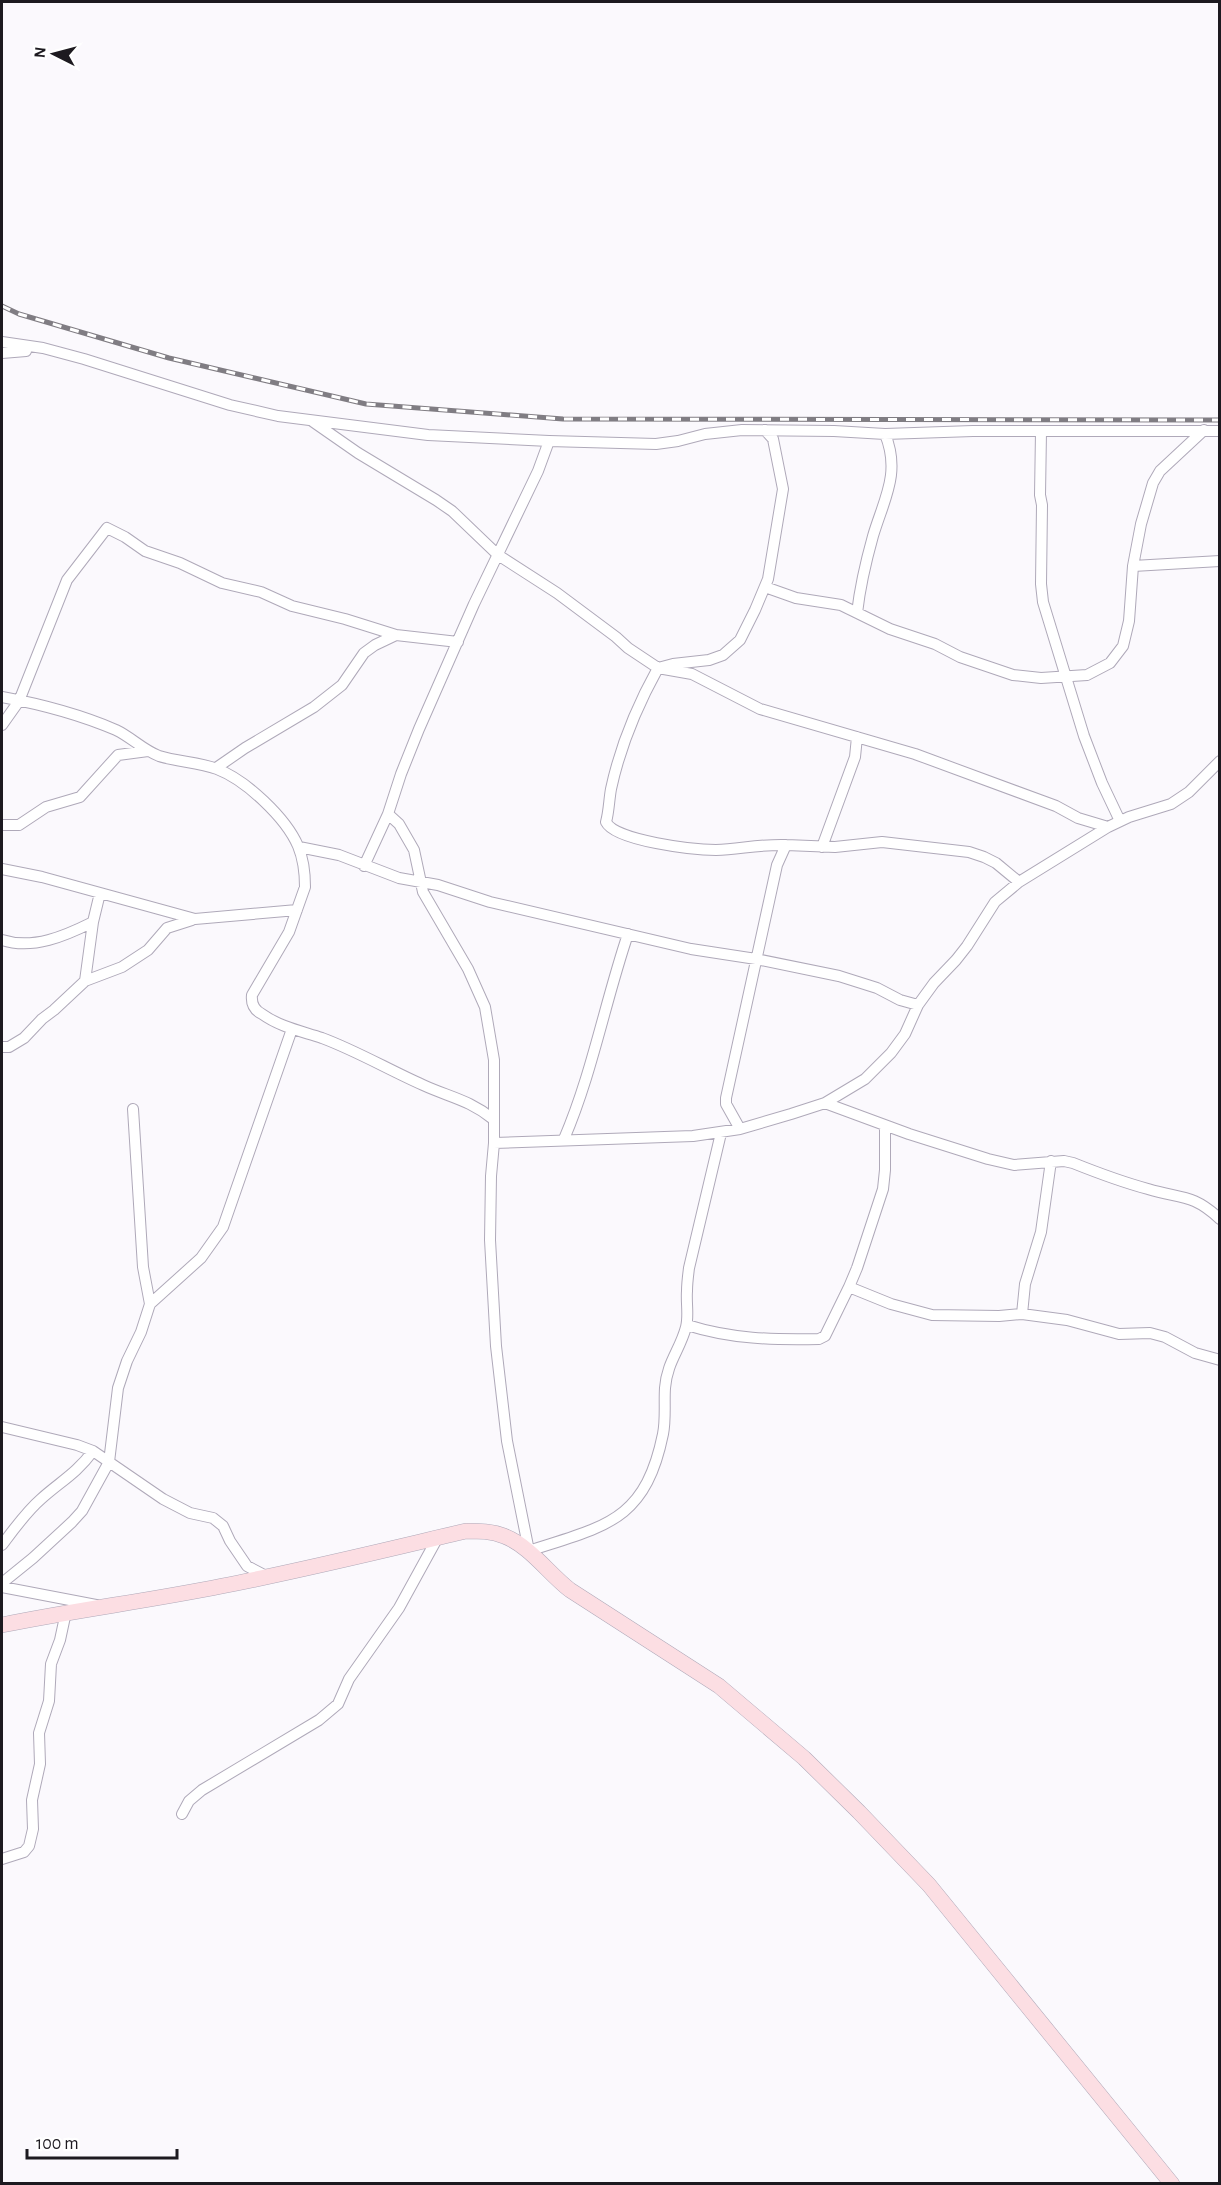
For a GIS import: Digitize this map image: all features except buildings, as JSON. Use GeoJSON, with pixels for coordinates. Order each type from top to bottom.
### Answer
{"type":"FeatureCollection","features":[{"type":"Feature","properties":{"kind":"street"},"geometry":{"type":"LineString","coordinates":[[2,342],[84,358],[230,405],[278,416],[428,435],[656,444],[713,433],[765,430],[885,434],[973,431],[1220,431]]}},
{"type":"Feature","properties":{"kind":"street"},"geometry":{"type":"LineString","coordinates":[[2,353],[23,352],[38,348]]}},
{"type":"Feature","properties":{"kind":"street"},"geometry":{"type":"LineString","coordinates":[[312,420],[358,453],[444,506],[498,555],[557,593],[628,648],[658,668],[692,674],[760,709],[807,721],[951,766],[1056,806],[1085,820],[1108,827]]}},
{"type":"Feature","properties":{"kind":"street"},"geometry":{"type":"LineString","coordinates":[[765,430],[773,439],[783,489],[765,587],[740,640],[723,655],[709,660],[658,668],[627,734],[611,792],[606,822],[608,826],[651,842],[694,849],[717,850],[768,844],[849,846],[882,842],[969,852],[996,863],[1019,882]]}},
{"type":"Feature","properties":{"kind":"street"},"geometry":{"type":"LineString","coordinates":[[765,587],[795,598],[841,605],[890,629],[1013,675],[1027,678],[1087,675],[1110,663],[1123,646],[1129,621],[1133,566],[1141,524],[1153,483],[1160,471],[1204,430]]}},
{"type":"Feature","properties":{"kind":"street"},"geometry":{"type":"LineString","coordinates":[[1041,432],[1040,495],[1043,539],[1041,584],[1044,602],[1051,632],[1068,676],[1084,736],[1102,783],[1120,820]]}},
{"type":"Feature","properties":{"kind":"street"},"geometry":{"type":"LineString","coordinates":[[856,613],[868,552],[892,477],[890,447],[885,434]]}},
{"type":"Feature","properties":{"kind":"street"},"geometry":{"type":"LineString","coordinates":[[364,866],[388,814],[411,747],[538,471],[549,441]]}},
{"type":"Feature","properties":{"kind":"street"},"geometry":{"type":"LineString","coordinates":[[2,725],[19,700],[67,580],[107,528],[145,551],[180,563],[222,583],[261,592],[292,606],[396,635],[458,642]]}},
{"type":"Feature","properties":{"kind":"street"},"geometry":{"type":"LineString","coordinates":[[1133,566],[1220,561]]}},
{"type":"Feature","properties":{"kind":"street"},"geometry":{"type":"LineString","coordinates":[[216,768],[237,752],[314,707],[342,685],[364,653],[396,635]]}},
{"type":"Feature","properties":{"kind":"street"},"geometry":{"type":"LineString","coordinates":[[2,697],[99,724],[118,732],[159,756],[216,768],[236,778],[256,793],[280,820],[299,847],[305,887],[289,932],[252,995],[251,1002],[260,1013],[279,1024],[353,1051],[421,1085],[478,1107],[494,1119]]}},
{"type":"Feature","properties":{"kind":"street"},"geometry":{"type":"LineString","coordinates":[[822,847],[855,757],[857,737]]}},
{"type":"Feature","properties":{"kind":"street"},"geometry":{"type":"LineString","coordinates":[[2,825],[19,825],[46,807],[80,797],[118,755],[148,751]]}},
{"type":"Feature","properties":{"kind":"street"},"geometry":{"type":"LineString","coordinates":[[494,1143],[564,1139],[669,1138],[721,1133],[825,1102],[865,1079],[879,1067],[904,1034],[918,1005],[934,982],[967,946],[994,902],[1019,882],[1120,820],[1171,804],[1189,792],[1220,761]]}},
{"type":"Feature","properties":{"kind":"street"},"geometry":{"type":"LineString","coordinates":[[388,814],[399,824],[414,850],[423,892],[468,969],[485,1007],[494,1060],[494,1143],[490,1240],[496,1346],[507,1441],[529,1551]]}},
{"type":"Feature","properties":{"kind":"street"},"geometry":{"type":"LineString","coordinates":[[740,1129],[726,1104],[726,1098],[777,865],[786,845]]}},
{"type":"Feature","properties":{"kind":"street"},"geometry":{"type":"LineString","coordinates":[[299,847],[339,855],[399,878],[421,881],[470,897],[691,949],[811,969],[861,982],[900,1000],[918,1005]]}},
{"type":"Feature","properties":{"kind":"street"},"geometry":{"type":"LineString","coordinates":[[2,869],[42,877],[195,919]]}},
{"type":"Feature","properties":{"kind":"street"},"geometry":{"type":"LineString","coordinates":[[85,981],[93,922],[100,893]]}},
{"type":"Feature","properties":{"kind":"street"},"geometry":{"type":"LineString","coordinates":[[2,1047],[9,1047],[24,1038],[42,1018],[85,981],[122,968],[148,950],[167,928],[195,919],[297,910]]}},
{"type":"Feature","properties":{"kind":"street"},"geometry":{"type":"LineString","coordinates":[[2,940],[28,944],[71,933],[93,922]]}},
{"type":"Feature","properties":{"kind":"street"},"geometry":{"type":"LineString","coordinates":[[564,1139],[583,1085],[613,977],[628,934]]}},
{"type":"Feature","properties":{"kind":"street"},"geometry":{"type":"LineString","coordinates":[[150,1304],[201,1258],[223,1227],[292,1029]]}},
{"type":"Feature","properties":{"kind":"street"},"geometry":{"type":"LineString","coordinates":[[825,1102],[885,1126],[1001,1162],[1027,1165],[1051,1161],[1073,1163],[1145,1189],[1192,1199],[1201,1203],[1220,1219]]}},
{"type":"Feature","properties":{"kind":"street"},"geometry":{"type":"LineString","coordinates":[[2,1582],[33,1558],[82,1511],[109,1462],[118,1388],[150,1304],[143,1267],[132,1109]]}},
{"type":"Feature","properties":{"kind":"street"},"geometry":{"type":"LineString","coordinates":[[687,1325],[720,1335],[755,1339],[819,1339],[825,1336],[858,1268],[883,1190],[885,1126]]}},
{"type":"Feature","properties":{"kind":"street"},"geometry":{"type":"LineString","coordinates":[[529,1551],[599,1528],[622,1515],[636,1501],[647,1484],[663,1432],[668,1372],[672,1356],[687,1325],[687,1290],[690,1268],[721,1133]]}},
{"type":"Feature","properties":{"kind":"street"},"geometry":{"type":"LineString","coordinates":[[1022,1314],[1025,1284],[1041,1232],[1051,1161]]}},
{"type":"Feature","properties":{"kind":"street"},"geometry":{"type":"LineString","coordinates":[[849,1287],[891,1304],[932,1315],[1022,1314],[1067,1320],[1119,1334],[1150,1333],[1165,1337],[1195,1353],[1220,1360]]}},
{"type":"Feature","properties":{"kind":"street"},"geometry":{"type":"LineString","coordinates":[[2,1426],[93,1451],[162,1499],[190,1513],[213,1518],[224,1526],[230,1542],[247,1566],[266,1576]]}},
{"type":"Feature","properties":{"kind":"street"},"geometry":{"type":"LineString","coordinates":[[2,1545],[26,1513],[75,1472],[93,1451]]}},
{"type":"Feature","properties":{"kind":"street"},"geometry":{"type":"LineString","coordinates":[[2,1625],[266,1576],[466,1531],[488,1532],[504,1536],[529,1551],[552,1577],[570,1590],[719,1686],[804,1758],[860,1812],[929,1885],[1172,2184]]}},
{"type":"Feature","properties":{"kind":"street"},"geometry":{"type":"LineString","coordinates":[[182,1814],[189,1802],[202,1790],[319,1720],[338,1704],[349,1679],[399,1608],[438,1537]]}},
{"type":"Feature","properties":{"kind":"street"},"geometry":{"type":"LineString","coordinates":[[2,1587],[103,1606],[121,1604]]}},
{"type":"Feature","properties":{"kind":"street"},"geometry":{"type":"LineString","coordinates":[[2,1859],[24,1852],[31,1838],[34,1822],[33,1794],[40,1764],[39,1733],[49,1701],[51,1664],[60,1640],[66,1612]]}},
{"type":"Feature","properties":{"kind":"railway"},"geometry":{"type":"LineString","coordinates":[[2,306],[19,314],[169,358],[366,404],[563,419],[1220,420]]}}]}
